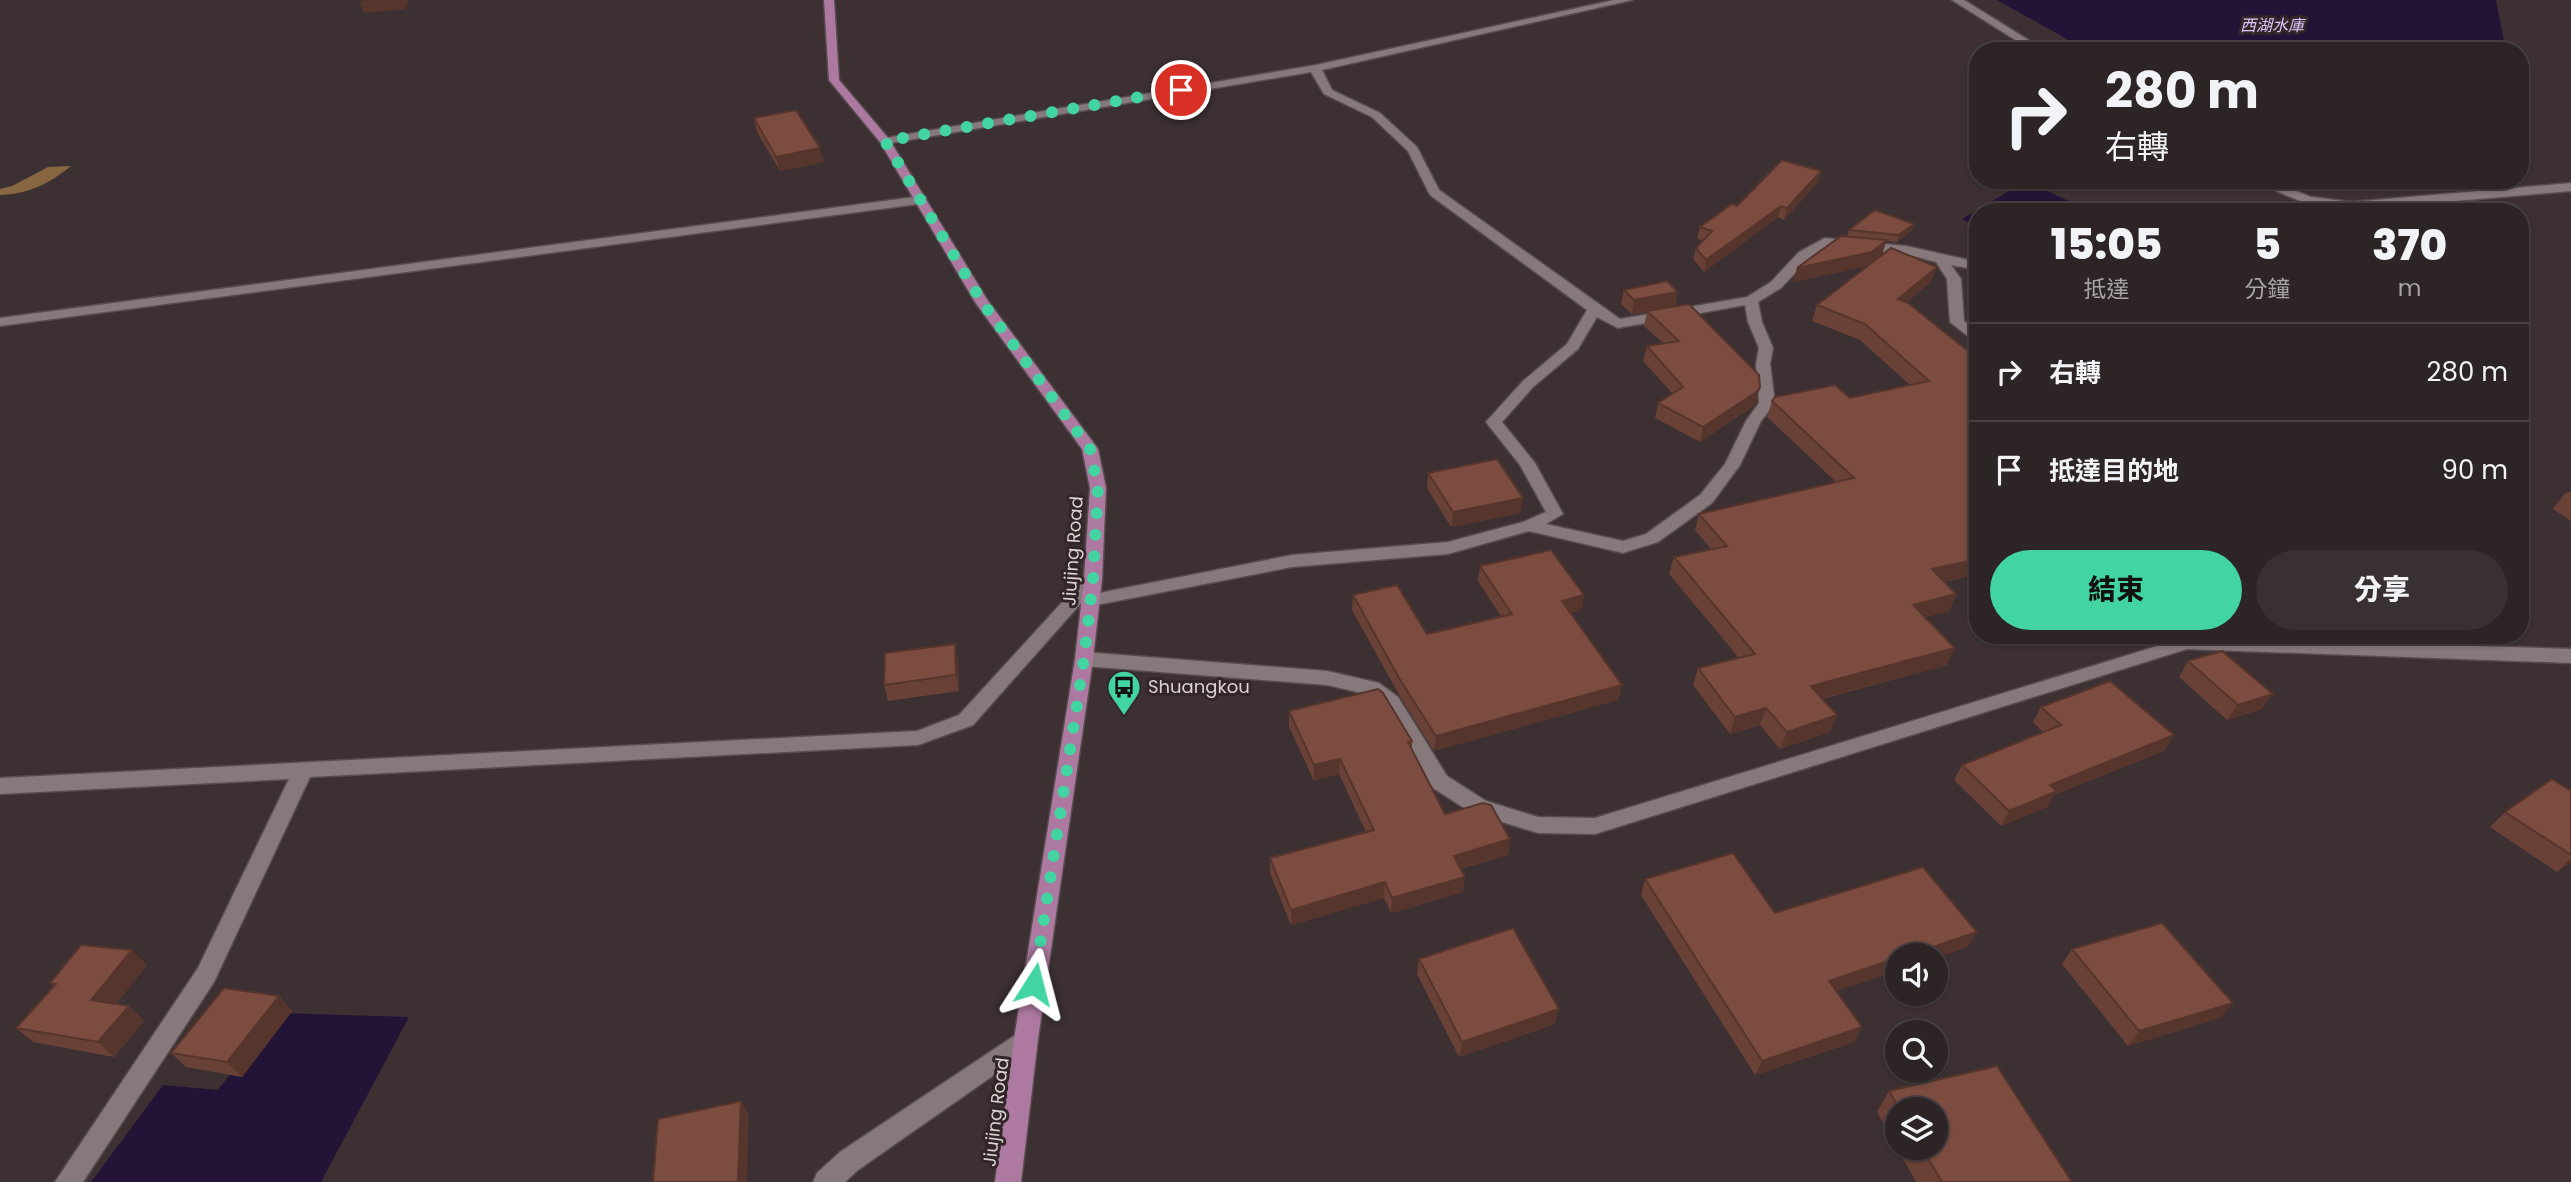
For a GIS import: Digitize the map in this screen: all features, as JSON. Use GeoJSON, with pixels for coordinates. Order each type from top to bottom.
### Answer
{"type":"FeatureCollection","features":[{"type":"Feature","properties":{"kind":"main road","name":"Jiujing Road"},"geometry":{"type":"LineString","coordinates":[[829,0],[834,80],[885,141],[982,302],[1090,449],[1098,488],[1093,579],[1084,659],[1026,1039],[1008,1182]]}},
{"type":"Feature","properties":{"kind":"street"},"geometry":{"type":"LineString","coordinates":[[885,141],[1316,68],[1627,0]]}},
{"type":"Feature","properties":{"kind":"street"},"geometry":{"type":"LineString","coordinates":[[1957,0],[2026,42]]}},
{"type":"Feature","properties":{"kind":"street"},"geometry":{"type":"LineString","coordinates":[[1316,68],[1317,76],[1328,92],[1376,115],[1413,149],[1434,192],[1618,324],[1752,300],[1776,285],[1804,255],[1825,242],[1906,250],[1969,265]]}},
{"type":"Feature","properties":{"kind":"street"},"geometry":{"type":"LineString","coordinates":[[2376,203],[2571,187]]}},
{"type":"Feature","properties":{"kind":"street"},"geometry":{"type":"LineString","coordinates":[[2280,189],[2309,200],[2335,203]]}},
{"type":"Feature","properties":{"kind":"street"},"geometry":{"type":"LineString","coordinates":[[0,322],[922,200]]}},
{"type":"Feature","properties":{"kind":"street"},"geometry":{"type":"LineString","coordinates":[[1941,260],[1954,279],[1957,322],[1969,332]]}},
{"type":"Feature","properties":{"kind":"street"},"geometry":{"type":"LineString","coordinates":[[1529,526],[1623,547],[1652,538],[1706,499],[1731,465],[1754,421],[1768,403],[1763,364],[1766,348],[1755,322],[1752,300]]}},
{"type":"Feature","properties":{"kind":"street"},"geometry":{"type":"LineString","coordinates":[[1091,600],[1292,561],[1448,548],[1529,526],[1555,514],[1527,463],[1494,422],[1528,384],[1573,346],[1594,309]]}},
{"type":"Feature","properties":{"kind":"street"},"geometry":{"type":"LineString","coordinates":[[0,786],[918,737],[965,720],[1093,579]]}},
{"type":"Feature","properties":{"kind":"street"},"geometry":{"type":"LineString","coordinates":[[1084,659],[1327,678],[1371,688],[1391,702],[1440,782],[1479,807],[1538,825],[1595,826],[2163,644]]}},
{"type":"Feature","properties":{"kind":"street"},"geometry":{"type":"LineString","coordinates":[[2294,644],[2571,656]]}},
{"type":"Feature","properties":{"kind":"street"},"geometry":{"type":"LineString","coordinates":[[68,1182],[206,975],[304,769]]}},
{"type":"Feature","properties":{"kind":"street"},"geometry":{"type":"LineString","coordinates":[[827,1182],[849,1161],[1026,1039]]}},
{"type":"Feature","properties":{"kind":"shaded area"},"geometry":{"type":"Polygon","coordinates":[[[71,166],[38,187],[20,193],[0,195],[0,189],[12,186],[48,167],[71,166]]]}},
{"type":"Feature","properties":{"kind":"water","name":"西湖水庫"},"geometry":{"type":"Polygon","coordinates":[[[1997,0],[2496,0],[2504,42],[2072,42],[1997,0]]]}},
{"type":"Feature","properties":{"kind":"water"},"geometry":{"type":"Polygon","coordinates":[[[2013,189],[2043,189],[2073,203],[1989,203],[2013,189]]]}},
{"type":"Feature","properties":{"kind":"water"},"geometry":{"type":"Polygon","coordinates":[[[278,1013],[409,1017],[321,1182],[91,1182],[163,1085],[218,1090],[278,1013]]]}},
{"type":"Feature","properties":{"kind":"building"},"geometry":{"type":"Polygon","coordinates":[[[796,110],[820,148],[776,157],[754,118],[796,110]]]}},
{"type":"Feature","properties":{"kind":"building"},"geometry":{"type":"Polygon","coordinates":[[[1782,160],[1821,171],[1787,208],[1781,206],[1706,260],[1696,248],[1712,231],[1700,227],[1732,204],[1737,206],[1782,160]]]}},
{"type":"Feature","properties":{"kind":"building"},"geometry":{"type":"Polygon","coordinates":[[[1875,210],[1914,224],[1899,235],[1849,230],[1875,210]]]}},
{"type":"Feature","properties":{"kind":"building"},"geometry":{"type":"Polygon","coordinates":[[[1841,236],[1887,240],[1872,252],[1797,268],[1841,236]]]}},
{"type":"Feature","properties":{"kind":"building"},"geometry":{"type":"Polygon","coordinates":[[[1891,248],[1937,267],[1898,299],[1908,303],[1969,352],[1969,561],[1932,569],[1956,594],[1913,605],[1955,648],[1811,686],[1837,715],[1787,732],[1766,708],[1735,717],[1698,668],[1755,654],[1674,557],[1727,546],[1699,514],[1854,478],[1772,401],[1775,397],[1835,385],[1850,398],[1929,381],[1865,324],[1817,305],[1891,248]]]}},
{"type":"Feature","properties":{"kind":"building"},"geometry":{"type":"Polygon","coordinates":[[[1667,281],[1678,292],[1634,300],[1624,290],[1667,281]]]}},
{"type":"Feature","properties":{"kind":"building"},"geometry":{"type":"Polygon","coordinates":[[[1689,304],[1759,375],[1758,391],[1703,427],[1658,403],[1683,387],[1647,346],[1679,341],[1647,311],[1689,304]]]}},
{"type":"Feature","properties":{"kind":"building"},"geometry":{"type":"Polygon","coordinates":[[[1497,459],[1523,498],[1453,512],[1428,473],[1497,459]]]}},
{"type":"Feature","properties":{"kind":"building"},"geometry":{"type":"Polygon","coordinates":[[[1551,550],[1584,595],[1562,601],[1622,685],[1436,736],[1399,678],[1353,595],[1397,585],[1427,634],[1512,614],[1480,566],[1551,550]]]}},
{"type":"Feature","properties":{"kind":"building"},"geometry":{"type":"Polygon","coordinates":[[[955,644],[956,675],[884,685],[885,653],[955,644]]]}},
{"type":"Feature","properties":{"kind":"building"},"geometry":{"type":"Polygon","coordinates":[[[2222,651],[2273,694],[2238,705],[2188,661],[2222,651]]]}},
{"type":"Feature","properties":{"kind":"building"},"geometry":{"type":"Polygon","coordinates":[[[2110,681],[2174,735],[2050,785],[2057,791],[2009,811],[1962,765],[2061,725],[2041,707],[2110,681]]]}},
{"type":"Feature","properties":{"kind":"building"},"geometry":{"type":"Polygon","coordinates":[[[1378,689],[1412,741],[1408,742],[1445,814],[1483,803],[1491,805],[1510,839],[1454,856],[1465,877],[1392,898],[1385,882],[1291,910],[1270,858],[1374,830],[1340,759],[1314,765],[1289,711],[1378,689]]]}},
{"type":"Feature","properties":{"kind":"building"},"geometry":{"type":"Polygon","coordinates":[[[2552,779],[2571,791],[2571,855],[2505,812],[2552,779]]]}},
{"type":"Feature","properties":{"kind":"building"},"geometry":{"type":"Polygon","coordinates":[[[1733,853],[1775,913],[1923,867],[1977,932],[1944,943],[1885,943],[1885,962],[1829,981],[1862,1027],[1762,1061],[1645,879],[1733,853]]]}},
{"type":"Feature","properties":{"kind":"building"},"geometry":{"type":"Polygon","coordinates":[[[2162,923],[2233,1003],[2139,1031],[2072,949],[2162,923]]]}},
{"type":"Feature","properties":{"kind":"building"},"geometry":{"type":"Polygon","coordinates":[[[1513,928],[1559,1009],[1462,1042],[1419,959],[1513,928]]]}},
{"type":"Feature","properties":{"kind":"building"},"geometry":{"type":"Polygon","coordinates":[[[81,945],[132,950],[91,1000],[129,1006],[98,1042],[16,1028],[56,984],[50,983],[81,945]]]}},
{"type":"Feature","properties":{"kind":"building"},"geometry":{"type":"Polygon","coordinates":[[[224,988],[279,996],[227,1062],[171,1053],[224,988]]]}},
{"type":"Feature","properties":{"kind":"building"},"geometry":{"type":"Polygon","coordinates":[[[1997,1066],[2072,1182],[1942,1182],[1929,1160],[1948,1160],[1948,1097],[1892,1097],[1889,1091],[1924,1083],[1948,1083],[1948,1077],[1997,1066]]]}},
{"type":"Feature","properties":{"kind":"building"},"geometry":{"type":"Polygon","coordinates":[[[741,1101],[738,1182],[653,1182],[658,1119],[741,1101]]]}},
{"type":"Feature","properties":{"kind":"place","name":"Shuangkou"},"geometry":{"type":"Point","coordinates":[1124,717]}},
{"type":"Feature","properties":{"kind":"route"},"geometry":{"type":"LineString","coordinates":[[1034,984],[1084,659],[1093,579],[1098,488],[1090,449],[982,302],[885,141],[1181,90]]}}]}
